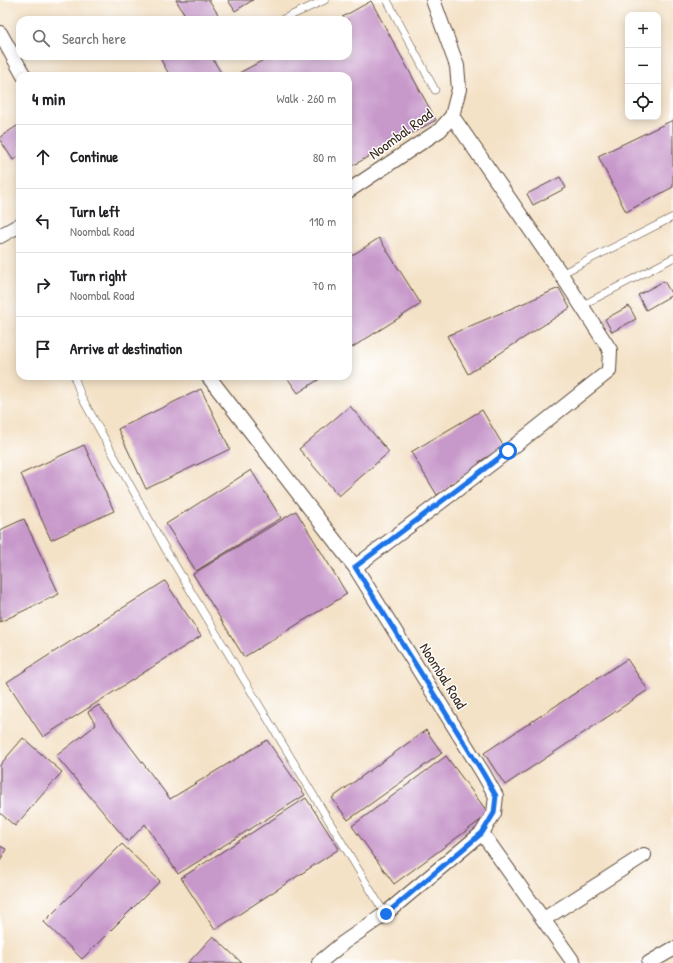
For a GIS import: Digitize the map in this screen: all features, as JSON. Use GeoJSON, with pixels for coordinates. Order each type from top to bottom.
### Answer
{"type":"FeatureCollection","features":[{"type":"Feature","properties":{"kind":"street","name":"Noombal Road"},"geometry":{"type":"LineString","coordinates":[[352,188],[440,130],[452,116],[459,89],[457,66],[433,0]]}},
{"type":"Feature","properties":{"kind":"street"},"geometry":{"type":"LineString","coordinates":[[0,32],[22,72]]}},
{"type":"Feature","properties":{"kind":"street"},"geometry":{"type":"LineString","coordinates":[[355,567],[508,451],[609,371],[610,350],[561,274],[452,116]]}},
{"type":"Feature","properties":{"kind":"street"},"geometry":{"type":"LineString","coordinates":[[0,236],[16,227]]}},
{"type":"Feature","properties":{"kind":"street","name":"Noombal Road"},"geometry":{"type":"LineString","coordinates":[[211,380],[355,567],[479,766],[496,796],[494,813],[482,833],[386,914],[343,943],[319,963]]}},
{"type":"Feature","properties":{"kind":"street"},"geometry":{"type":"LineString","coordinates":[[482,833],[574,963]]}},
{"type":"Feature","properties":{"kind":"street"},"geometry":{"type":"LineString","coordinates":[[544,919],[644,856]]}},
{"type":"Feature","properties":{"kind":"street"},"geometry":{"type":"LineString","coordinates":[[649,963],[673,949]]}},
{"type":"Feature","properties":{"kind":"lane"},"geometry":{"type":"LineString","coordinates":[[290,16],[325,0]]}},
{"type":"Feature","properties":{"kind":"lane"},"geometry":{"type":"LineString","coordinates":[[387,0],[435,90]]}},
{"type":"Feature","properties":{"kind":"lane"},"geometry":{"type":"LineString","coordinates":[[561,274],[673,217]]}},
{"type":"Feature","properties":{"kind":"lane"},"geometry":{"type":"LineString","coordinates":[[581,306],[673,258]]}},
{"type":"Feature","properties":{"kind":"lane"},"geometry":{"type":"LineString","coordinates":[[75,380],[81,396],[166,550],[386,914]]}},
{"type":"Feature","properties":{"kind":"building"},"geometry":{"type":"Polygon","coordinates":[[[176,0],[209,0],[219,16],[186,16],[176,0]]]}},
{"type":"Feature","properties":{"kind":"building"},"geometry":{"type":"Polygon","coordinates":[[[228,0],[253,0],[235,11],[228,0]]]}},
{"type":"Feature","properties":{"kind":"building"},"geometry":{"type":"Polygon","coordinates":[[[371,1],[436,120],[352,166],[352,72],[241,72],[263,60],[352,60],[352,16],[344,16],[371,1]]]}},
{"type":"Feature","properties":{"kind":"building"},"geometry":{"type":"Polygon","coordinates":[[[161,60],[213,60],[221,72],[168,72],[161,60]]]}},
{"type":"Feature","properties":{"kind":"building"},"geometry":{"type":"Polygon","coordinates":[[[673,120],[673,187],[626,212],[598,156],[673,120]]]}},
{"type":"Feature","properties":{"kind":"building"},"geometry":{"type":"Polygon","coordinates":[[[16,127],[16,158],[13,160],[0,140],[0,137],[16,127]]]}},
{"type":"Feature","properties":{"kind":"building"},"geometry":{"type":"Polygon","coordinates":[[[560,177],[566,188],[533,205],[527,194],[560,177]]]}},
{"type":"Feature","properties":{"kind":"building"},"geometry":{"type":"Polygon","coordinates":[[[379,238],[421,304],[352,347],[352,255],[379,238]]]}},
{"type":"Feature","properties":{"kind":"building"},"geometry":{"type":"Polygon","coordinates":[[[664,281],[672,295],[646,310],[638,295],[664,281]]]}},
{"type":"Feature","properties":{"kind":"building"},"geometry":{"type":"Polygon","coordinates":[[[559,288],[570,308],[468,374],[447,336],[559,288]]]}},
{"type":"Feature","properties":{"kind":"building"},"geometry":{"type":"Polygon","coordinates":[[[629,306],[636,319],[612,332],[605,319],[629,306]]]}},
{"type":"Feature","properties":{"kind":"building"},"geometry":{"type":"Polygon","coordinates":[[[289,380],[318,380],[298,393],[289,380]]]}},
{"type":"Feature","properties":{"kind":"building"},"geometry":{"type":"Polygon","coordinates":[[[201,389],[230,449],[146,489],[118,429],[201,389]]]}},
{"type":"Feature","properties":{"kind":"building"},"geometry":{"type":"Polygon","coordinates":[[[350,406],[389,452],[339,496],[299,449],[350,406]]]}},
{"type":"Feature","properties":{"kind":"building"},"geometry":{"type":"Polygon","coordinates":[[[482,410],[504,447],[479,462],[481,466],[449,485],[451,487],[437,495],[411,452],[482,410]]]}},
{"type":"Feature","properties":{"kind":"building"},"geometry":{"type":"Polygon","coordinates":[[[84,445],[114,511],[51,540],[21,474],[84,445]]]}},
{"type":"Feature","properties":{"kind":"building"},"geometry":{"type":"Polygon","coordinates":[[[251,470],[281,518],[196,571],[166,524],[251,470]]]}},
{"type":"Feature","properties":{"kind":"building"},"geometry":{"type":"Polygon","coordinates":[[[296,511],[347,594],[244,657],[193,574],[296,511]]]}},
{"type":"Feature","properties":{"kind":"building"},"geometry":{"type":"Polygon","coordinates":[[[24,519],[59,594],[0,622],[0,530],[24,519]]]}},
{"type":"Feature","properties":{"kind":"building"},"geometry":{"type":"Polygon","coordinates":[[[165,581],[201,636],[43,737],[7,682],[165,581]]]}},
{"type":"Feature","properties":{"kind":"building"},"geometry":{"type":"Polygon","coordinates":[[[627,659],[648,690],[505,785],[484,753],[627,659]]]}},
{"type":"Feature","properties":{"kind":"building"},"geometry":{"type":"Polygon","coordinates":[[[99,705],[170,799],[267,740],[305,795],[178,874],[145,824],[128,842],[56,756],[96,725],[88,712],[99,705]]]}},
{"type":"Feature","properties":{"kind":"building"},"geometry":{"type":"Polygon","coordinates":[[[426,730],[442,753],[348,820],[332,798],[426,730]]]}},
{"type":"Feature","properties":{"kind":"building"},"geometry":{"type":"Polygon","coordinates":[[[23,738],[62,772],[15,826],[0,813],[0,765],[23,738]]]}},
{"type":"Feature","properties":{"kind":"building"},"geometry":{"type":"Polygon","coordinates":[[[446,756],[489,814],[394,884],[352,826],[446,756]]]}},
{"type":"Feature","properties":{"kind":"building"},"geometry":{"type":"Polygon","coordinates":[[[306,798],[339,849],[215,930],[181,878],[306,798]]]}},
{"type":"Feature","properties":{"kind":"building"},"geometry":{"type":"Polygon","coordinates":[[[122,844],[160,881],[82,959],[44,922],[122,844]]]}},
{"type":"Feature","properties":{"kind":"building"},"geometry":{"type":"Polygon","coordinates":[[[0,846],[6,849],[0,861],[0,846]]]}},
{"type":"Feature","properties":{"kind":"building"},"geometry":{"type":"Polygon","coordinates":[[[213,936],[242,963],[188,963],[213,936]]]}},
{"type":"Feature","properties":{"kind":"route"},"geometry":{"type":"LineString","coordinates":[[386,914],[482,833],[494,813],[496,796],[355,567],[508,451]]}}]}
